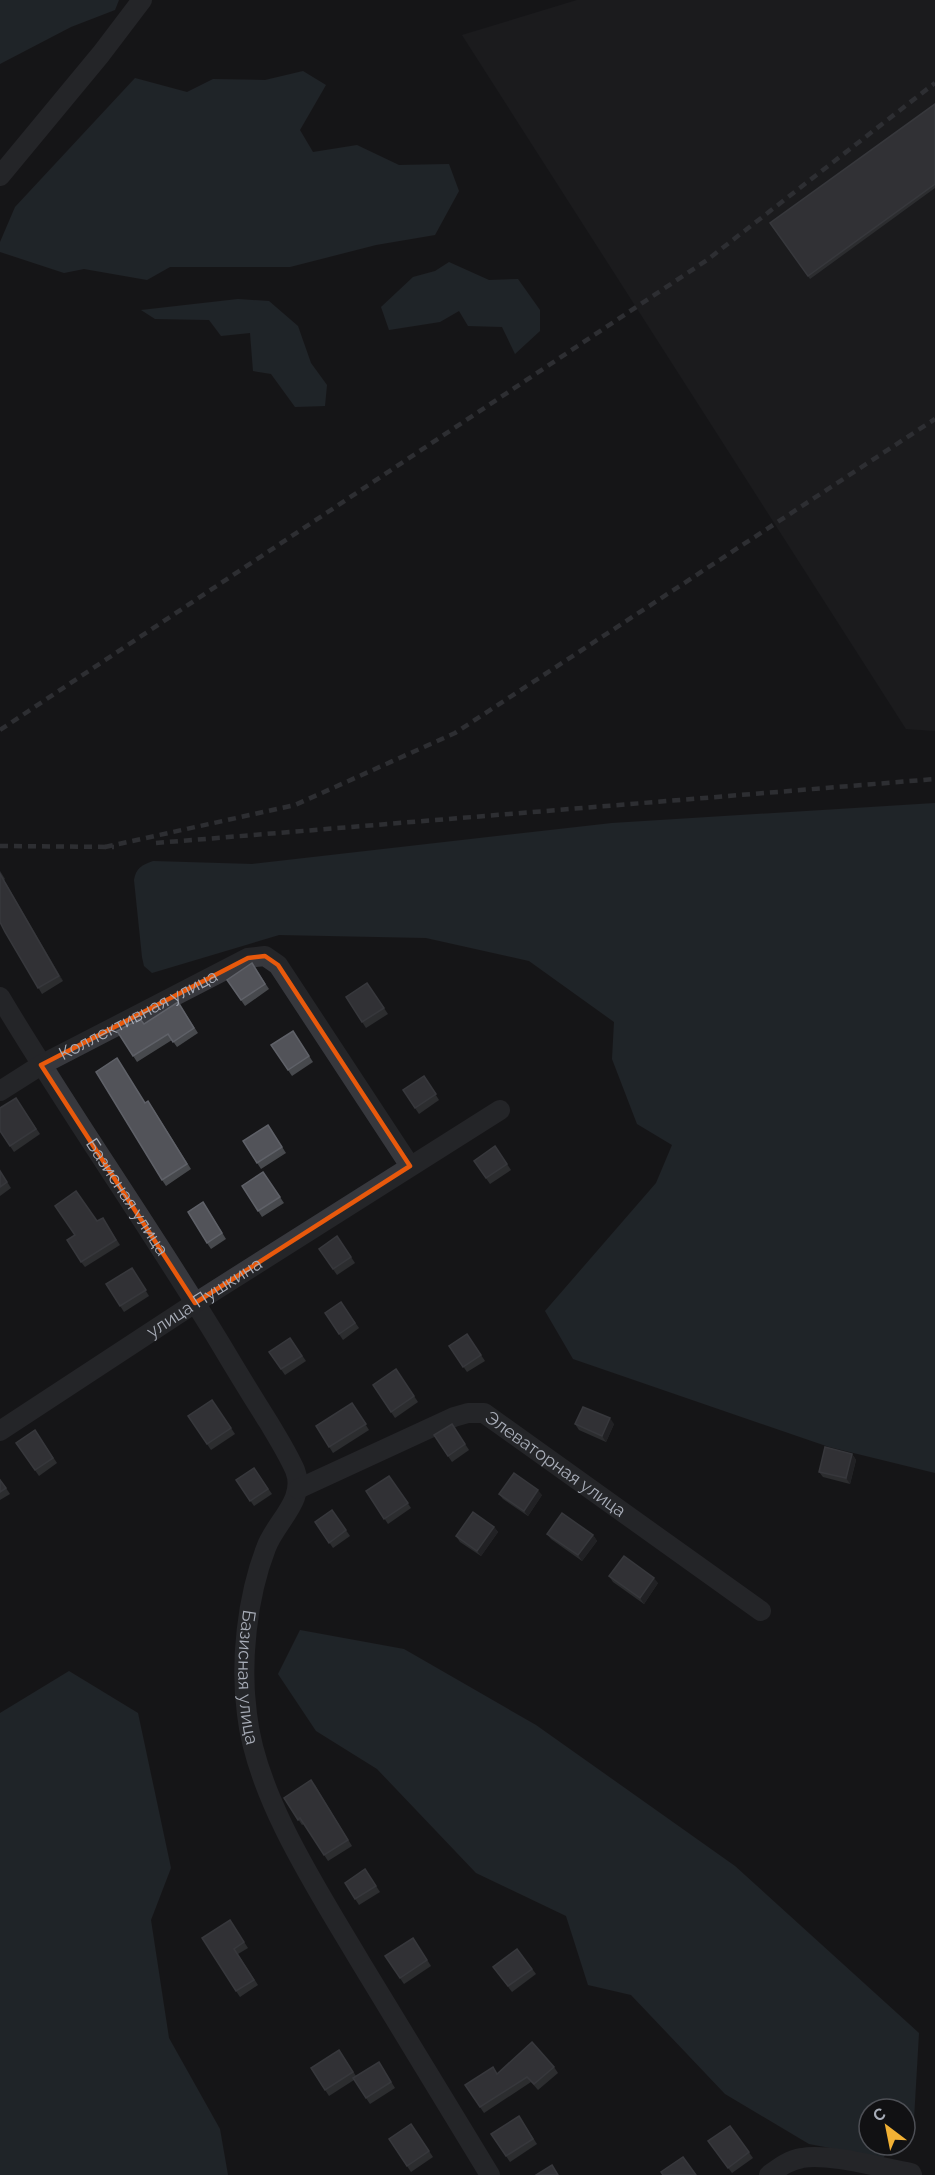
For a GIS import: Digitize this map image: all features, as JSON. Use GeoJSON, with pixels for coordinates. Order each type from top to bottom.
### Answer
{"type":"FeatureCollection","features":[{"type":"Feature","properties":{"kind":"street"},"geometry":{"type":"LineString","coordinates":[[0,176],[101,54],[142,0]]}},
{"type":"Feature","properties":{"kind":"street","name":"Коллективная улица"},"geometry":{"type":"LineString","coordinates":[[0,1091],[41,1065],[248,958],[265,956],[278,964],[410,1166]]}},
{"type":"Feature","properties":{"kind":"street","name":"Базисная улица"},"geometry":{"type":"LineString","coordinates":[[0,997],[41,1065],[195,1303],[296,1473],[298,1489],[290,1508],[267,1544],[256,1576],[249,1615],[245,1667],[246,1714],[255,1754],[280,1816],[309,1876],[490,2175]]}},
{"type":"Feature","properties":{"kind":"street","name":"улица Пушкина"},"geometry":{"type":"LineString","coordinates":[[0,1431],[195,1303],[500,1110]]}},
{"type":"Feature","properties":{"kind":"street","name":"Элеваторная улица"},"geometry":{"type":"LineString","coordinates":[[298,1489],[454,1418],[468,1413],[484,1413],[761,1611]]}},
{"type":"Feature","properties":{"kind":"street"},"geometry":{"type":"LineString","coordinates":[[769,2175],[785,2163],[820,2156],[911,2174]]}},
{"type":"Feature","properties":{"kind":"highlighted area"},"geometry":{"type":"Polygon","coordinates":[[[265,956],[278,965],[410,1166],[195,1303],[41,1065],[248,958],[265,956]]]}},
{"type":"Feature","properties":{"kind":"shaded area"},"geometry":{"type":"Polygon","coordinates":[[[0,0],[119,0],[115,10],[71,27],[0,64],[0,0]]]}},
{"type":"Feature","properties":{"kind":"shaded area"},"geometry":{"type":"Polygon","coordinates":[[[577,0],[935,0],[935,731],[906,729],[462,35],[577,0]]]}},
{"type":"Feature","properties":{"kind":"shaded area"},"geometry":{"type":"Polygon","coordinates":[[[303,71],[326,85],[300,130],[313,152],[357,145],[399,165],[449,164],[459,191],[435,235],[376,245],[290,267],[170,267],[147,280],[84,269],[64,273],[0,252],[0,242],[15,207],[135,78],[187,92],[213,79],[265,80],[303,71]]]}},
{"type":"Feature","properties":{"kind":"shaded area"},"geometry":{"type":"Polygon","coordinates":[[[449,262],[489,280],[518,279],[540,310],[540,331],[515,354],[502,327],[468,326],[459,311],[440,322],[389,330],[381,307],[413,277],[435,271],[449,262]]]}},
{"type":"Feature","properties":{"kind":"shaded area"},"geometry":{"type":"Polygon","coordinates":[[[238,299],[269,301],[298,326],[311,363],[327,385],[325,406],[295,407],[271,374],[253,371],[250,333],[221,336],[209,320],[155,319],[141,310],[238,299]]]}},
{"type":"Feature","properties":{"kind":"shaded area"},"geometry":{"type":"Polygon","coordinates":[[[935,803],[935,1473],[829,1447],[573,1359],[545,1311],[656,1183],[672,1145],[637,1124],[612,1059],[614,1022],[529,961],[426,938],[279,935],[152,973],[144,966],[142,957],[134,880],[140,867],[153,861],[252,864],[612,823],[935,803]]]}},
{"type":"Feature","properties":{"kind":"shaded area"},"geometry":{"type":"Polygon","coordinates":[[[300,1630],[404,1649],[536,1725],[735,1866],[919,2033],[915,2097],[857,2097],[857,2153],[809,2144],[725,2094],[631,1995],[588,1985],[566,1916],[476,1873],[377,1769],[316,1731],[278,1674],[300,1630]]]}},
{"type":"Feature","properties":{"kind":"shaded area"},"geometry":{"type":"Polygon","coordinates":[[[69,1671],[138,1713],[171,1868],[151,1920],[169,2038],[220,2129],[228,2175],[0,2175],[0,1713],[69,1671]]]}},
{"type":"Feature","properties":{"kind":"building"},"geometry":{"type":"Polygon","coordinates":[[[935,104],[935,184],[808,276],[770,223],[935,104]]]}},
{"type":"Feature","properties":{"kind":"building"},"geometry":{"type":"Polygon","coordinates":[[[0,874],[59,976],[38,988],[0,922],[0,874]]]}},
{"type":"Feature","properties":{"kind":"building"},"geometry":{"type":"Polygon","coordinates":[[[252,963],[265,984],[241,1000],[227,980],[252,963]]]}},
{"type":"Feature","properties":{"kind":"building"},"geometry":{"type":"Polygon","coordinates":[[[367,983],[384,1008],[362,1022],[346,997],[367,983]]]}},
{"type":"Feature","properties":{"kind":"building"},"geometry":{"type":"Polygon","coordinates":[[[178,1002],[194,1028],[173,1042],[168,1034],[133,1056],[117,1031],[140,1019],[144,1024],[178,1002]]]}},
{"type":"Feature","properties":{"kind":"building"},"geometry":{"type":"Polygon","coordinates":[[[293,1031],[309,1056],[288,1070],[271,1045],[293,1031]]]}},
{"type":"Feature","properties":{"kind":"building"},"geometry":{"type":"Polygon","coordinates":[[[117,1058],[145,1103],[148,1101],[187,1164],[162,1180],[96,1072],[117,1058]]]}},
{"type":"Feature","properties":{"kind":"building"},"geometry":{"type":"Polygon","coordinates":[[[424,1076],[436,1094],[415,1108],[403,1090],[424,1076]]]}},
{"type":"Feature","properties":{"kind":"building"},"geometry":{"type":"Polygon","coordinates":[[[16,1098],[36,1129],[10,1146],[0,1131],[0,1108],[16,1098]]]}},
{"type":"Feature","properties":{"kind":"building"},"geometry":{"type":"Polygon","coordinates":[[[268,1125],[282,1147],[257,1163],[243,1141],[268,1125]]]}},
{"type":"Feature","properties":{"kind":"building"},"geometry":{"type":"Polygon","coordinates":[[[495,1146],[507,1164],[486,1178],[474,1161],[495,1146]]]}},
{"type":"Feature","properties":{"kind":"building"},"geometry":{"type":"Polygon","coordinates":[[[0,1171],[7,1182],[0,1187],[0,1171]]]}},
{"type":"Feature","properties":{"kind":"building"},"geometry":{"type":"Polygon","coordinates":[[[263,1172],[280,1197],[258,1211],[242,1186],[263,1172]]]}},
{"type":"Feature","properties":{"kind":"building"},"geometry":{"type":"Polygon","coordinates":[[[76,1191],[97,1221],[103,1218],[116,1240],[81,1262],[67,1240],[75,1235],[55,1206],[76,1191]]]}},
{"type":"Feature","properties":{"kind":"building"},"geometry":{"type":"Polygon","coordinates":[[[203,1202],[222,1233],[207,1243],[188,1212],[203,1202]]]}},
{"type":"Feature","properties":{"kind":"building"},"geometry":{"type":"Polygon","coordinates":[[[337,1236],[351,1257],[333,1269],[319,1249],[337,1236]]]}},
{"type":"Feature","properties":{"kind":"building"},"geometry":{"type":"Polygon","coordinates":[[[132,1268],[146,1290],[120,1306],[106,1284],[132,1268]]]}},
{"type":"Feature","properties":{"kind":"building"},"geometry":{"type":"Polygon","coordinates":[[[341,1302],[355,1323],[339,1334],[325,1313],[341,1302]]]}},
{"type":"Feature","properties":{"kind":"building"},"geometry":{"type":"Polygon","coordinates":[[[467,1334],[481,1355],[463,1367],[449,1346],[467,1334]]]}},
{"type":"Feature","properties":{"kind":"building"},"geometry":{"type":"Polygon","coordinates":[[[290,1338],[302,1356],[281,1369],[269,1352],[290,1338]]]}},
{"type":"Feature","properties":{"kind":"building"},"geometry":{"type":"Polygon","coordinates":[[[396,1369],[414,1396],[391,1412],[373,1385],[396,1369]]]}},
{"type":"Feature","properties":{"kind":"building"},"geometry":{"type":"Polygon","coordinates":[[[212,1400],[231,1428],[207,1444],[188,1416],[212,1400]]]}},
{"type":"Feature","properties":{"kind":"building"},"geometry":{"type":"Polygon","coordinates":[[[352,1403],[366,1424],[329,1447],[316,1426],[352,1403]]]}},
{"type":"Feature","properties":{"kind":"building"},"geometry":{"type":"Polygon","coordinates":[[[583,1407],[610,1418],[602,1436],[575,1424],[583,1407]]]}},
{"type":"Feature","properties":{"kind":"building"},"geometry":{"type":"Polygon","coordinates":[[[452,1424],[465,1444],[448,1456],[434,1435],[452,1424]]]}},
{"type":"Feature","properties":{"kind":"building"},"geometry":{"type":"Polygon","coordinates":[[[35,1430],[53,1458],[35,1470],[16,1443],[35,1430]]]}},
{"type":"Feature","properties":{"kind":"building"},"geometry":{"type":"Polygon","coordinates":[[[825,1447],[852,1454],[846,1478],[819,1472],[825,1447]]]}},
{"type":"Feature","properties":{"kind":"building"},"geometry":{"type":"Polygon","coordinates":[[[254,1468],[268,1489],[250,1501],[236,1480],[254,1468]]]}},
{"type":"Feature","properties":{"kind":"building"},"geometry":{"type":"Polygon","coordinates":[[[514,1473],[538,1490],[524,1511],[499,1494],[514,1473]]]}},
{"type":"Feature","properties":{"kind":"building"},"geometry":{"type":"Polygon","coordinates":[[[389,1476],[408,1503],[384,1519],[366,1491],[389,1476]]]}},
{"type":"Feature","properties":{"kind":"building"},"geometry":{"type":"Polygon","coordinates":[[[0,1480],[6,1488],[0,1492],[0,1480]]]}},
{"type":"Feature","properties":{"kind":"building"},"geometry":{"type":"Polygon","coordinates":[[[332,1510],[346,1530],[329,1543],[315,1522],[332,1510]]]}},
{"type":"Feature","properties":{"kind":"building"},"geometry":{"type":"Polygon","coordinates":[[[473,1512],[494,1527],[477,1551],[456,1536],[473,1512]]]}},
{"type":"Feature","properties":{"kind":"building"},"geometry":{"type":"Polygon","coordinates":[[[562,1513],[593,1535],[578,1555],[547,1534],[562,1513]]]}},
{"type":"Feature","properties":{"kind":"building"},"geometry":{"type":"Polygon","coordinates":[[[624,1556],[654,1578],[640,1598],[609,1576],[624,1556]]]}},
{"type":"Feature","properties":{"kind":"building"},"geometry":{"type":"Polygon","coordinates":[[[311,1780],[348,1840],[324,1855],[284,1798],[311,1780]]]}},
{"type":"Feature","properties":{"kind":"building"},"geometry":{"type":"Polygon","coordinates":[[[365,1869],[376,1886],[355,1899],[345,1883],[365,1869]]]}},
{"type":"Feature","properties":{"kind":"building"},"geometry":{"type":"Polygon","coordinates":[[[230,1920],[244,1942],[234,1949],[254,1980],[236,1991],[202,1938],[230,1920]]]}},
{"type":"Feature","properties":{"kind":"building"},"geometry":{"type":"Polygon","coordinates":[[[413,1938],[427,1960],[400,1978],[385,1956],[413,1938]]]}},
{"type":"Feature","properties":{"kind":"building"},"geometry":{"type":"Polygon","coordinates":[[[517,1949],[532,1969],[508,1986],[493,1967],[517,1949]]]}},
{"type":"Feature","properties":{"kind":"building"},"geometry":{"type":"Polygon","coordinates":[[[532,2042],[554,2067],[534,2084],[527,2077],[480,2107],[465,2085],[493,2067],[497,2074],[532,2042]]]}},
{"type":"Feature","properties":{"kind":"building"},"geometry":{"type":"Polygon","coordinates":[[[339,2050],[353,2072],[325,2090],[311,2068],[339,2050]]]}},
{"type":"Feature","properties":{"kind":"building"},"geometry":{"type":"Polygon","coordinates":[[[379,2062],[391,2082],[366,2098],[353,2078],[379,2062]]]}},
{"type":"Feature","properties":{"kind":"building"},"geometry":{"type":"Polygon","coordinates":[[[519,2116],[533,2139],[506,2156],[491,2134],[519,2116]]]}},
{"type":"Feature","properties":{"kind":"building"},"geometry":{"type":"Polygon","coordinates":[[[411,2124],[429,2151],[407,2166],[389,2139],[411,2124]]]}},
{"type":"Feature","properties":{"kind":"building"},"geometry":{"type":"Polygon","coordinates":[[[730,2126],[749,2152],[728,2168],[708,2141],[730,2126]]]}},
{"type":"Feature","properties":{"kind":"building"},"geometry":{"type":"Polygon","coordinates":[[[683,2157],[696,2175],[663,2175],[661,2172],[683,2157]]]}},
{"type":"Feature","properties":{"kind":"building"},"geometry":{"type":"Polygon","coordinates":[[[552,2165],[558,2175],[536,2175],[552,2165]]]}},
{"type":"Feature","properties":{"kind":"railway"},"geometry":{"type":"LineString","coordinates":[[0,730],[707,260],[935,83]]}},
{"type":"Feature","properties":{"kind":"railway"},"geometry":{"type":"LineString","coordinates":[[105,847],[295,805],[455,733],[935,419]]}},
{"type":"Feature","properties":{"kind":"railway"},"geometry":{"type":"LineString","coordinates":[[156,843],[935,779]]}},
{"type":"Feature","properties":{"kind":"railway"},"geometry":{"type":"LineString","coordinates":[[0,846],[114,847]]}}]}
